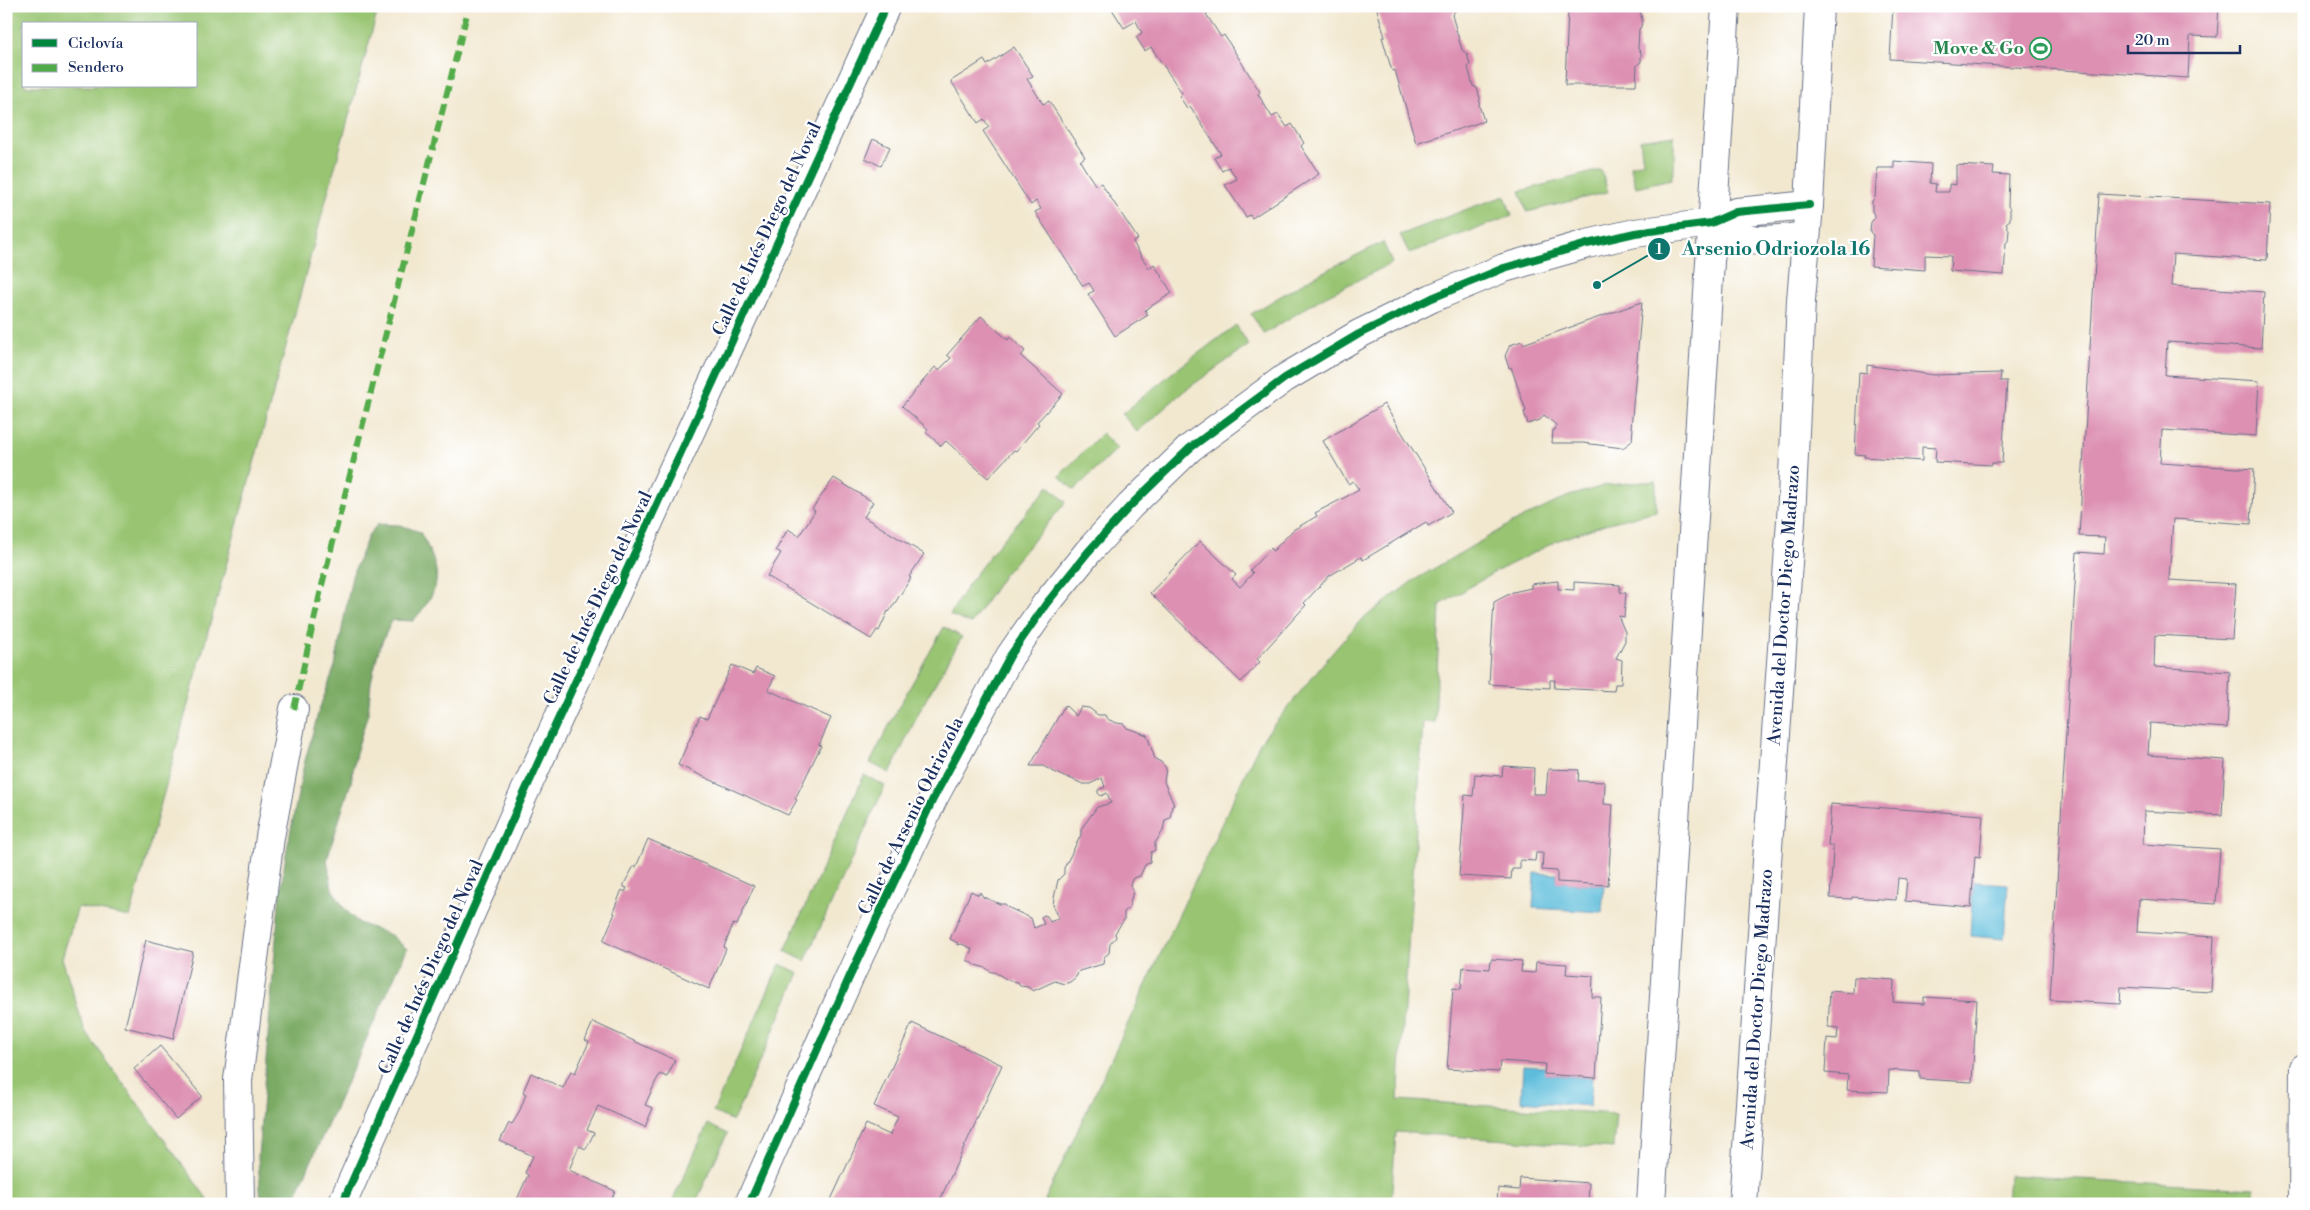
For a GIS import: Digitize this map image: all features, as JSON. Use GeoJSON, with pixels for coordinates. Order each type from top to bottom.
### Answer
{"type":"FeatureCollection","features":[{"type":"Feature","properties":{"kind":"street","name":"Calle de Inés Diego del Noval"},"geometry":{"type":"LineString","coordinates":[[342,1204],[521,800],[886,6]]}},
{"type":"Feature","properties":{"kind":"street"},"geometry":{"type":"LineString","coordinates":[[1651,1204],[1710,288],[1711,223],[1726,6]]}},
{"type":"Feature","properties":{"kind":"street","name":"Avenida del Doctor Diego Madrazo"},"geometry":{"type":"LineString","coordinates":[[1743,1204],[1791,520],[1819,6]]}},
{"type":"Feature","properties":{"kind":"street","name":"Calle de Arsenio Odriozola"},"geometry":{"type":"LineString","coordinates":[[749,1204],[849,978],[933,799],[1010,656],[1046,604],[1088,552],[1130,506],[1190,448],[1285,378],[1359,334],[1432,298],[1504,268],[1587,244],[1635,234],[1711,223],[1736,212],[1809,205]]}},
{"type":"Feature","properties":{"kind":"street"},"geometry":{"type":"LineString","coordinates":[[1711,223],[1728,234],[1747,239],[1771,240],[1806,236]]}},
{"type":"Feature","properties":{"kind":"street"},"geometry":{"type":"LineString","coordinates":[[240,1204],[238,1080],[270,837],[294,709]]}},
{"type":"Feature","properties":{"kind":"street"},"geometry":{"type":"LineString","coordinates":[[2302,1204],[2304,1068]]}},
{"type":"Feature","properties":{"kind":"green space"},"geometry":{"type":"Polygon","coordinates":[[[6,6],[379,6],[130,917],[78,907],[62,958],[85,1031],[211,1204],[6,1204],[6,6]]]}},
{"type":"Feature","properties":{"kind":"green space"},"geometry":{"type":"Polygon","coordinates":[[[1674,135],[1674,170],[1671,179],[1636,187],[1630,166],[1643,162],[1640,140],[1674,135]]]}},
{"type":"Feature","properties":{"kind":"green space"},"geometry":{"type":"Polygon","coordinates":[[[1601,170],[1608,192],[1527,212],[1520,191],[1601,170]]]}},
{"type":"Feature","properties":{"kind":"green space"},"geometry":{"type":"Polygon","coordinates":[[[1505,196],[1512,216],[1409,253],[1400,235],[1475,206],[1505,196]]]}},
{"type":"Feature","properties":{"kind":"green space"},"geometry":{"type":"Polygon","coordinates":[[[1383,242],[1392,263],[1322,298],[1264,334],[1251,314],[1309,279],[1383,242]]]}},
{"type":"Feature","properties":{"kind":"green space"},"geometry":{"type":"Polygon","coordinates":[[[1236,325],[1249,345],[1184,391],[1137,432],[1122,414],[1172,373],[1236,325]]]}},
{"type":"Feature","properties":{"kind":"green space"},"geometry":{"type":"Polygon","coordinates":[[[1102,433],[1117,449],[1074,490],[1059,476],[1102,433]]]}},
{"type":"Feature","properties":{"kind":"green space"},"geometry":{"type":"Polygon","coordinates":[[[1656,481],[1656,511],[1605,524],[1559,540],[1495,572],[1440,605],[1435,722],[1423,722],[1398,1100],[1616,1114],[1613,1148],[1396,1132],[1391,1204],[1043,1204],[1260,742],[1321,666],[1359,622],[1411,582],[1510,524],[1569,496],[1607,485],[1656,481]]]}},
{"type":"Feature","properties":{"kind":"green space"},"geometry":{"type":"Polygon","coordinates":[[[1049,486],[1066,502],[1003,576],[971,624],[950,615],[983,564],[1049,486]]]}},
{"type":"Feature","properties":{"kind":"green space"},"geometry":{"type":"Polygon","coordinates":[[[378,524],[400,525],[420,532],[433,558],[436,569],[435,588],[423,609],[413,621],[392,620],[379,649],[371,682],[368,713],[356,753],[351,782],[327,859],[332,889],[344,908],[359,923],[391,935],[407,949],[292,1204],[261,1204],[258,1157],[279,903],[286,854],[304,764],[319,710],[335,666],[352,576],[369,534],[378,524]]]}},
{"type":"Feature","properties":{"kind":"green space"},"geometry":{"type":"Polygon","coordinates":[[[944,627],[962,637],[920,710],[890,773],[870,763],[897,710],[944,627]]]}},
{"type":"Feature","properties":{"kind":"green space"},"geometry":{"type":"Polygon","coordinates":[[[864,775],[885,786],[805,961],[785,951],[864,775]]]}},
{"type":"Feature","properties":{"kind":"green space"},"geometry":{"type":"Polygon","coordinates":[[[780,964],[799,973],[733,1121],[713,1112],[780,964]]]}},
{"type":"Feature","properties":{"kind":"green space"},"geometry":{"type":"Polygon","coordinates":[[[708,1124],[727,1134],[695,1204],[671,1204],[708,1124]]]}},
{"type":"Feature","properties":{"kind":"green space"},"geometry":{"type":"Polygon","coordinates":[[[2009,1175],[2255,1189],[2255,1204],[2007,1204],[2009,1175]]]}},
{"type":"Feature","properties":{"kind":"water"},"geometry":{"type":"Polygon","coordinates":[[[1535,873],[1557,874],[1557,882],[1604,885],[1602,912],[1533,908],[1535,873]]]}},
{"type":"Feature","properties":{"kind":"water"},"geometry":{"type":"Polygon","coordinates":[[[1973,882],[2008,884],[2004,939],[1970,936],[1973,882]]]}},
{"type":"Feature","properties":{"kind":"water"},"geometry":{"type":"Polygon","coordinates":[[[1523,1066],[1545,1067],[1545,1074],[1592,1078],[1590,1106],[1521,1101],[1523,1066]]]}},
{"type":"Feature","properties":{"kind":"building"},"geometry":{"type":"Polygon","coordinates":[[[1110,6],[1209,6],[1212,10],[1206,14],[1221,37],[1224,35],[1260,92],[1258,94],[1272,117],[1278,114],[1287,127],[1292,124],[1304,143],[1301,146],[1319,174],[1252,218],[1250,215],[1246,217],[1225,185],[1237,179],[1229,167],[1222,171],[1214,158],[1221,154],[1190,106],[1187,108],[1179,96],[1182,93],[1151,47],[1145,51],[1136,37],[1142,33],[1136,21],[1124,28],[1110,6]]]}},
{"type":"Feature","properties":{"kind":"building"},"geometry":{"type":"Polygon","coordinates":[[[1376,6],[1453,6],[1455,11],[1452,15],[1462,50],[1467,54],[1470,64],[1468,67],[1473,86],[1477,88],[1480,98],[1479,105],[1484,121],[1416,143],[1395,70],[1392,71],[1382,37],[1385,37],[1376,6]]]}},
{"type":"Feature","properties":{"kind":"building"},"geometry":{"type":"Polygon","coordinates":[[[1565,6],[1639,6],[1642,20],[1639,29],[1638,49],[1641,52],[1641,62],[1637,65],[1636,85],[1565,85],[1568,9],[1565,9],[1565,6]]]}},
{"type":"Feature","properties":{"kind":"building","name":"Move & Go"},"geometry":{"type":"Polygon","coordinates":[[[1893,6],[2219,6],[2217,37],[2190,36],[2188,78],[1890,59],[1893,6]]]}},
{"type":"Feature","properties":{"kind":"building"},"geometry":{"type":"Polygon","coordinates":[[[1014,47],[1033,76],[1027,79],[1043,104],[1049,101],[1085,157],[1080,161],[1088,174],[1096,186],[1101,183],[1138,239],[1133,242],[1141,256],[1149,268],[1154,264],[1172,293],[1145,310],[1148,315],[1115,336],[1088,294],[1094,291],[1089,283],[1083,286],[1035,212],[1041,209],[1036,201],[1031,205],[983,131],[989,127],[984,119],[978,123],[951,81],[984,60],[987,65],[1014,47]]]}},
{"type":"Feature","properties":{"kind":"building"},"geometry":{"type":"Polygon","coordinates":[[[873,139],[890,147],[881,166],[865,158],[873,139]]]}},
{"type":"Feature","properties":{"kind":"building"},"geometry":{"type":"Polygon","coordinates":[[[1894,161],[1931,164],[1930,183],[1936,184],[1935,192],[1949,192],[1949,184],[1956,185],[1956,165],[1994,167],[1993,174],[2009,175],[2008,206],[2010,209],[2010,220],[2006,223],[2009,230],[2006,243],[2004,275],[1950,271],[1951,256],[1925,255],[1925,270],[1871,266],[1873,235],[1870,232],[1871,222],[1874,219],[1872,201],[1875,198],[1877,168],[1894,168],[1894,161]]]}},
{"type":"Feature","properties":{"kind":"building"},"geometry":{"type":"Polygon","coordinates":[[[2099,194],[2270,204],[2267,260],[2173,254],[2171,286],[2264,292],[2261,348],[2167,342],[2165,375],[2259,381],[2256,436],[2162,430],[2160,463],[2254,469],[2251,524],[2173,519],[2169,580],[2236,584],[2232,639],[2155,635],[2154,667],[2230,672],[2227,728],[2150,723],[2148,755],[2225,760],[2222,815],[2144,811],[2143,844],[2220,849],[2216,904],[2139,899],[2137,932],[2214,937],[2211,992],[2121,987],[2120,1004],[2050,1000],[2077,552],[2104,554],[2105,537],[2079,536],[2099,194]]]}},
{"type":"Feature","properties":{"kind":"building"},"geometry":{"type":"Polygon","coordinates":[[[1642,302],[1631,428],[1633,428],[1632,441],[1623,448],[1583,443],[1552,443],[1553,430],[1555,430],[1556,425],[1544,415],[1540,420],[1528,424],[1524,412],[1526,411],[1511,367],[1509,368],[1505,356],[1510,345],[1522,341],[1523,344],[1642,302]]]}},
{"type":"Feature","properties":{"kind":"building"},"geometry":{"type":"Polygon","coordinates":[[[981,316],[1008,340],[1010,337],[1025,351],[1021,356],[1063,394],[1037,422],[1039,424],[1016,451],[1014,450],[988,478],[946,441],[941,446],[926,432],[928,429],[902,406],[935,367],[939,370],[951,358],[947,355],[981,316]]]}},
{"type":"Feature","properties":{"kind":"building"},"geometry":{"type":"Polygon","coordinates":[[[1867,365],[1933,375],[2001,373],[2000,381],[2007,381],[2002,463],[1992,463],[1992,465],[1935,462],[1936,448],[1922,447],[1922,461],[1864,457],[1865,455],[1855,454],[1859,372],[1867,373],[1867,365]]]}},
{"type":"Feature","properties":{"kind":"building"},"geometry":{"type":"Polygon","coordinates":[[[1384,404],[1452,512],[1428,526],[1426,522],[1363,560],[1361,557],[1329,576],[1304,603],[1306,605],[1257,659],[1260,662],[1241,682],[1150,593],[1200,541],[1236,575],[1232,579],[1240,587],[1253,573],[1250,570],[1271,548],[1273,551],[1293,530],[1317,516],[1315,513],[1359,490],[1353,481],[1348,484],[1323,441],[1384,404]]]}},
{"type":"Feature","properties":{"kind":"building"},"geometry":{"type":"Polygon","coordinates":[[[834,478],[873,502],[864,517],[924,554],[909,577],[911,578],[888,611],[879,631],[877,630],[871,639],[767,576],[781,553],[776,550],[788,529],[799,536],[815,511],[812,509],[834,478]]]}},
{"type":"Feature","properties":{"kind":"building"},"geometry":{"type":"Polygon","coordinates":[[[1558,581],[1558,589],[1574,590],[1574,582],[1620,585],[1620,592],[1626,593],[1624,617],[1619,616],[1625,632],[1625,641],[1616,658],[1622,660],[1621,684],[1615,684],[1614,691],[1554,688],[1555,680],[1550,680],[1550,688],[1489,684],[1494,602],[1513,592],[1531,588],[1531,584],[1558,581]]]}},
{"type":"Feature","properties":{"kind":"building"},"geometry":{"type":"Polygon","coordinates":[[[732,665],[753,674],[756,668],[775,676],[768,690],[831,718],[819,745],[821,746],[795,799],[797,800],[788,815],[678,765],[700,716],[707,719],[732,665]]]}},
{"type":"Feature","properties":{"kind":"building"},"geometry":{"type":"Polygon","coordinates":[[[1065,705],[1076,716],[1081,707],[1089,708],[1098,715],[1105,715],[1107,719],[1124,724],[1127,728],[1147,735],[1155,759],[1166,768],[1164,782],[1174,805],[1172,806],[1170,818],[1165,820],[1163,831],[1155,843],[1155,850],[1151,852],[1150,862],[1145,865],[1140,876],[1133,878],[1130,884],[1133,891],[1129,908],[1124,912],[1124,920],[1115,933],[1116,937],[1110,944],[1109,953],[1104,957],[1103,964],[1079,971],[1070,982],[1064,984],[1055,981],[1033,991],[1028,987],[1020,986],[1018,982],[1010,981],[967,960],[972,949],[962,944],[957,945],[958,943],[950,939],[971,891],[979,895],[980,892],[983,897],[1000,904],[1005,904],[1009,908],[1031,918],[1034,928],[1044,924],[1041,917],[1044,915],[1047,916],[1050,922],[1059,918],[1053,905],[1058,880],[1064,874],[1064,868],[1081,835],[1081,829],[1097,807],[1111,803],[1107,793],[1101,796],[1098,793],[1098,790],[1105,787],[1102,778],[1090,784],[1083,784],[1043,766],[1030,766],[1065,705]]]}},
{"type":"Feature","properties":{"kind":"building"},"geometry":{"type":"Polygon","coordinates":[[[1503,766],[1534,768],[1533,794],[1546,794],[1548,769],[1579,770],[1578,781],[1605,782],[1604,804],[1613,805],[1608,885],[1557,882],[1557,871],[1542,870],[1543,853],[1536,853],[1535,861],[1520,860],[1520,869],[1512,869],[1511,879],[1459,876],[1465,795],[1473,796],[1475,774],[1502,776],[1503,766]]]}},
{"type":"Feature","properties":{"kind":"building"},"geometry":{"type":"Polygon","coordinates":[[[1831,804],[1983,815],[1980,857],[1975,856],[1971,907],[1905,901],[1907,879],[1898,878],[1896,900],[1852,897],[1852,899],[1830,898],[1833,846],[1828,846],[1831,804]]]}},
{"type":"Feature","properties":{"kind":"building"},"geometry":{"type":"Polygon","coordinates":[[[648,839],[754,886],[737,925],[733,924],[724,947],[726,949],[709,989],[603,941],[615,913],[613,912],[621,892],[622,890],[625,892],[627,888],[624,887],[624,884],[634,866],[636,867],[648,839]]]}},
{"type":"Feature","properties":{"kind":"building"},"geometry":{"type":"Polygon","coordinates":[[[146,940],[193,952],[173,1039],[125,1027],[146,940]]]}},
{"type":"Feature","properties":{"kind":"building"},"geometry":{"type":"Polygon","coordinates":[[[1491,959],[1522,961],[1521,972],[1535,973],[1536,962],[1567,964],[1566,974],[1593,976],[1592,997],[1601,997],[1596,1078],[1544,1074],[1545,1064],[1500,1061],[1499,1072],[1447,1069],[1453,988],[1461,989],[1463,967],[1490,969],[1491,959]]]}},
{"type":"Feature","properties":{"kind":"building"},"geometry":{"type":"Polygon","coordinates":[[[1854,977],[1894,980],[1893,1002],[1924,1004],[1924,997],[1977,1000],[1972,1082],[1920,1079],[1920,1072],[1889,1070],[1888,1092],[1847,1090],[1848,1075],[1825,1073],[1827,1038],[1837,1039],[1838,1028],[1828,1027],[1830,991],[1853,993],[1854,977]]]}},
{"type":"Feature","properties":{"kind":"building"},"geometry":{"type":"Polygon","coordinates":[[[593,1022],[675,1060],[667,1077],[660,1074],[645,1105],[653,1108],[645,1127],[598,1106],[587,1130],[594,1133],[586,1149],[579,1146],[569,1170],[615,1191],[610,1204],[515,1204],[528,1175],[525,1173],[533,1156],[500,1141],[509,1123],[512,1124],[519,1113],[526,1094],[523,1092],[531,1073],[563,1088],[571,1071],[575,1073],[589,1042],[585,1040],[593,1022]]]}},
{"type":"Feature","properties":{"kind":"building"},"geometry":{"type":"Polygon","coordinates":[[[912,1023],[1002,1065],[986,1100],[938,1204],[829,1204],[866,1124],[890,1135],[898,1117],[874,1106],[912,1023]]]}},
{"type":"Feature","properties":{"kind":"building"},"geometry":{"type":"Polygon","coordinates":[[[160,1046],[202,1096],[176,1119],[134,1069],[160,1046]]]}},
{"type":"Feature","properties":{"kind":"building"},"geometry":{"type":"Polygon","coordinates":[[[1520,1178],[1589,1183],[1588,1204],[1497,1204],[1498,1188],[1519,1190],[1520,1178]]]}},
{"type":"Feature","properties":{"kind":"marked path"},"geometry":{"type":"LineString","coordinates":[[294,709],[322,585],[469,6]]}},
{"type":"Feature","properties":{"kind":"cycle path"},"geometry":{"type":"LineString","coordinates":[[342,1204],[521,800],[886,6]]}},
{"type":"Feature","properties":{"kind":"cycle path"},"geometry":{"type":"LineString","coordinates":[[749,1204],[849,978],[933,799],[1010,656],[1046,604],[1088,552],[1130,506],[1190,448],[1285,378],[1359,334],[1432,298],[1504,268],[1587,244],[1635,233],[1711,223],[1736,212],[1809,205]]}},
{"type":"Feature","properties":{"kind":"place","name":"Move & Go"},"geometry":{"type":"Point","coordinates":[2040,48]}},
{"type":"Feature","properties":{"kind":"place","name":"Arsenio Odriozola 16"},"geometry":{"type":"Point","coordinates":[1597,285]}}]}
